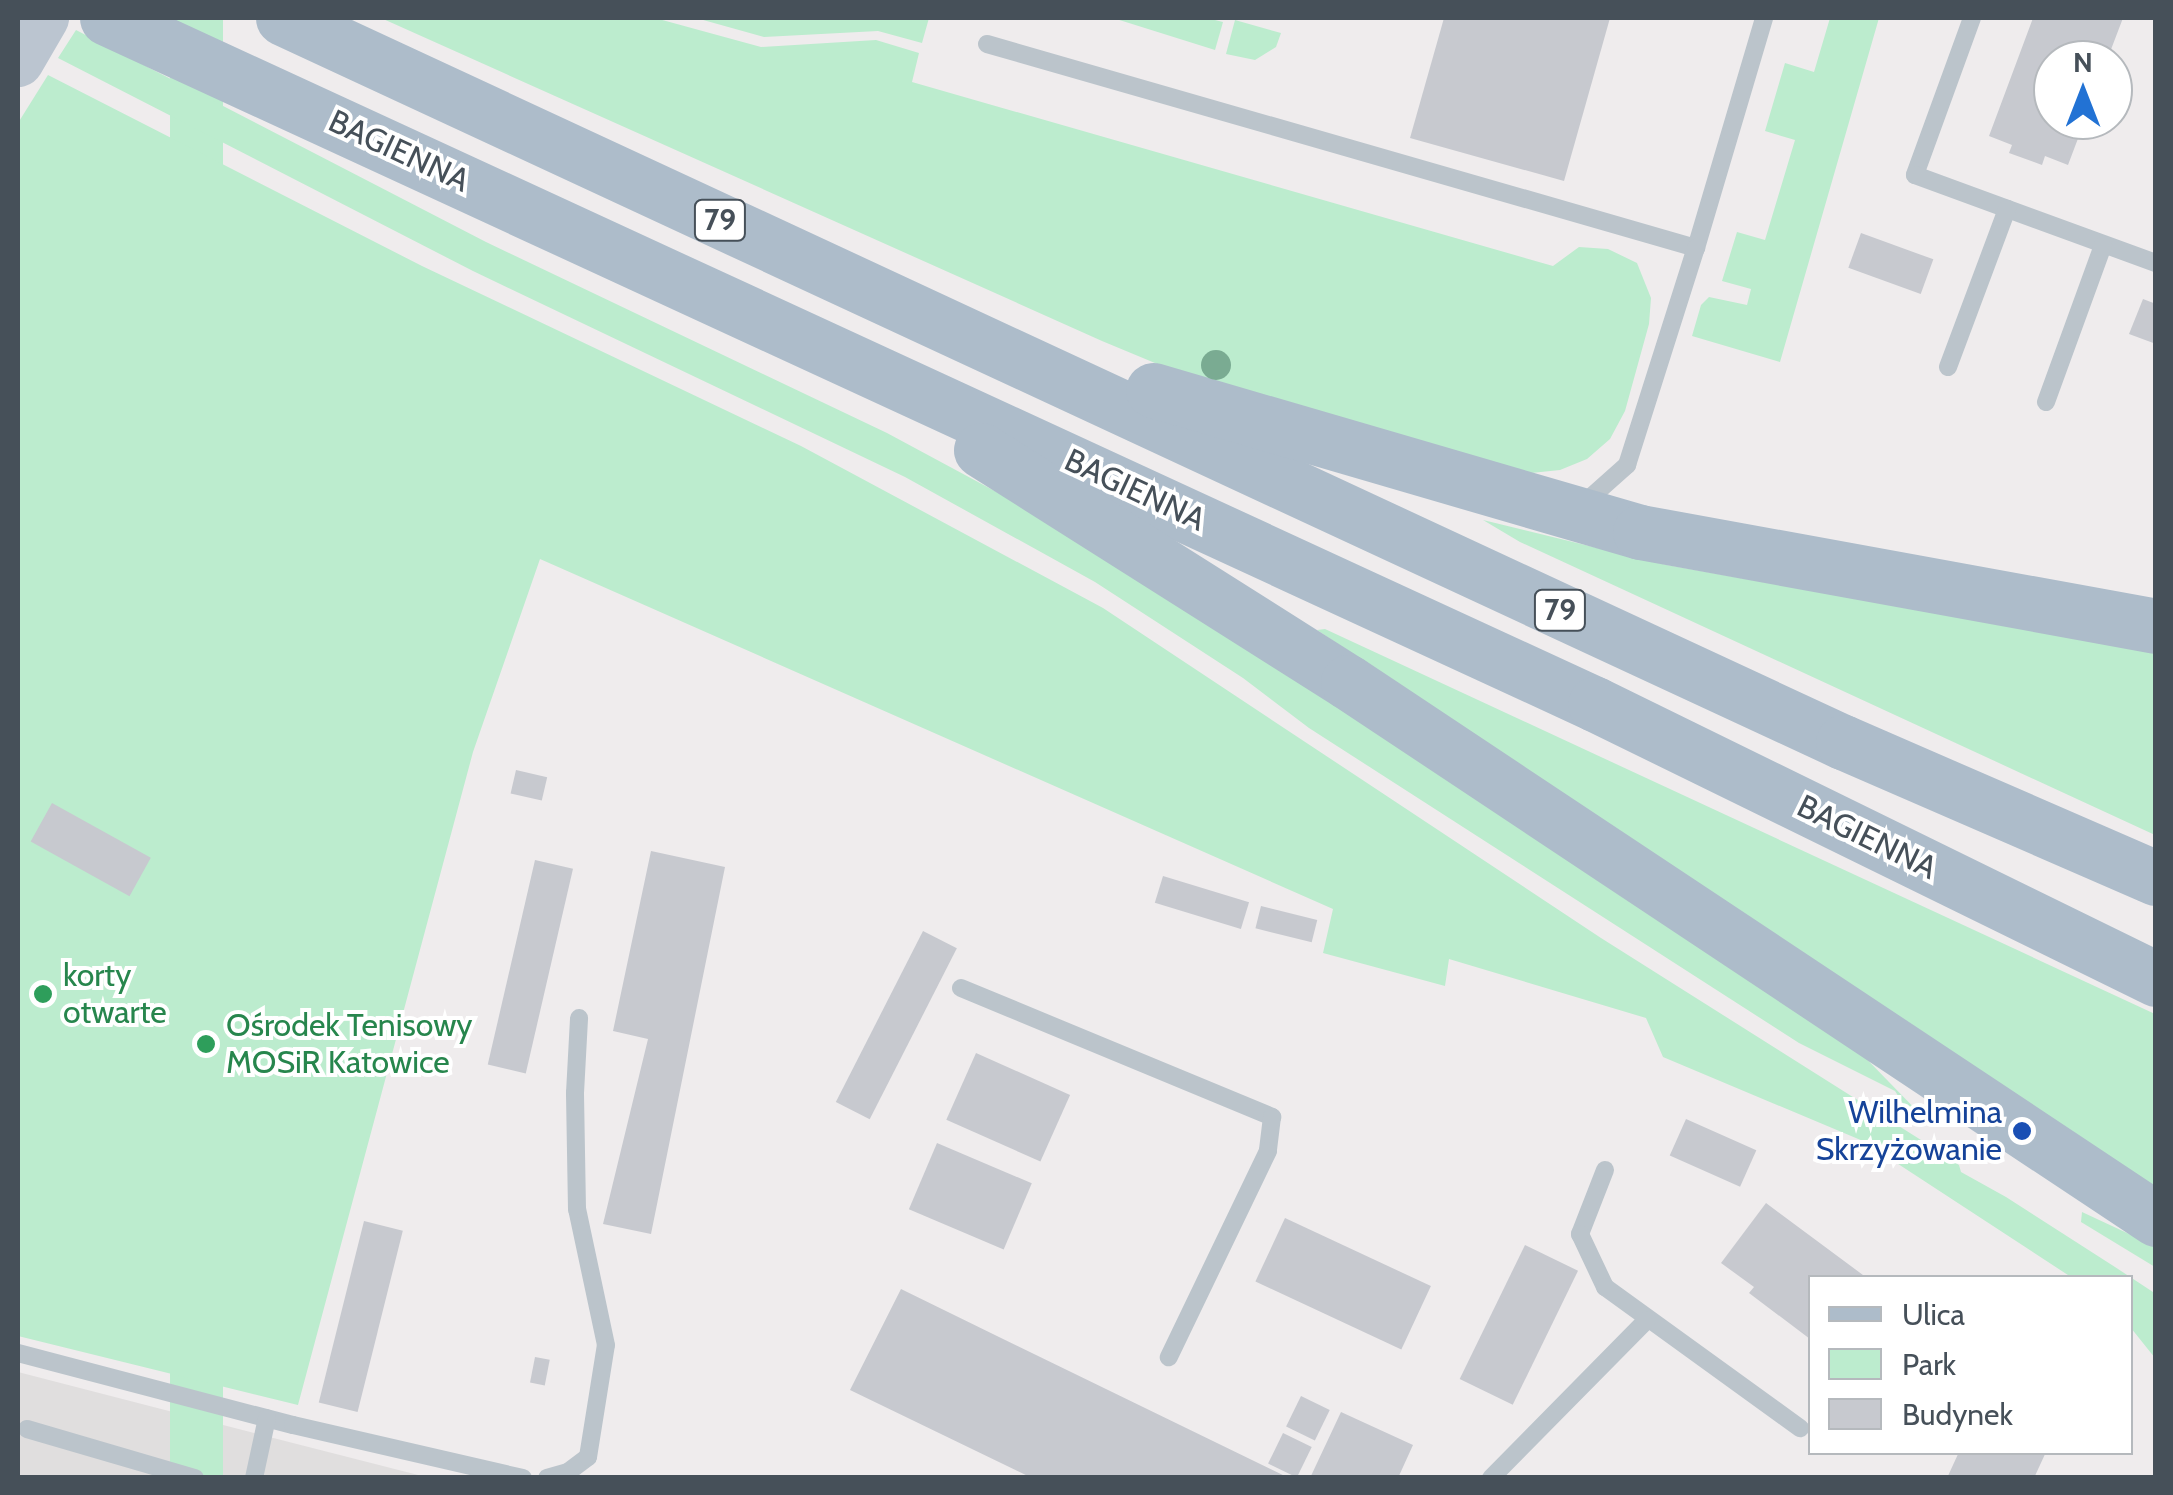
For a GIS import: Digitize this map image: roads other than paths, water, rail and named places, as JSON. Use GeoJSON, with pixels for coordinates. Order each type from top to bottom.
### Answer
{"type":"FeatureCollection","features":[{"type":"Feature","properties":{"kind":"main road","name":"BAGIENNA"},"geometry":{"type":"LineString","coordinates":[[107,18],[1595,704],[2156,979]]}},
{"type":"Feature","properties":{"kind":"main road","name":"79"},"geometry":{"type":"LineString","coordinates":[[282,18],[1843,742],[2156,878]]}},
{"type":"Feature","properties":{"kind":"main road"},"geometry":{"type":"LineString","coordinates":[[796,334],[1348,682],[2156,1218]]}},
{"type":"Feature","properties":{"kind":"main road"},"geometry":{"type":"LineString","coordinates":[[968,335],[1570,514],[1657,535],[2156,626]]}},
{"type":"Feature","properties":{"kind":"street"},"geometry":{"type":"LineString","coordinates":[[18,61],[43,18]]}},
{"type":"Feature","properties":{"kind":"lane"},"geometry":{"type":"LineString","coordinates":[[1570,514],[1627,465],[1764,18]]}},
{"type":"Feature","properties":{"kind":"lane"},"geometry":{"type":"LineString","coordinates":[[1972,18],[1916,175],[2156,263]]}},
{"type":"Feature","properties":{"kind":"lane"},"geometry":{"type":"LineString","coordinates":[[987,44],[1696,248]]}},
{"type":"Feature","properties":{"kind":"lane"},"geometry":{"type":"LineString","coordinates":[[1948,367],[2007,210]]}},
{"type":"Feature","properties":{"kind":"lane"},"geometry":{"type":"LineString","coordinates":[[2046,402],[2103,245]]}},
{"type":"Feature","properties":{"kind":"lane"},"geometry":{"type":"LineString","coordinates":[[961,988],[1272,1117],[1268,1151],[1169,1357]]}},
{"type":"Feature","properties":{"kind":"lane"},"geometry":{"type":"LineString","coordinates":[[547,1478],[568,1472],[588,1456],[606,1345],[577,1209],[575,1093],[579,1018]]}},
{"type":"Feature","properties":{"kind":"lane"},"geometry":{"type":"LineString","coordinates":[[1605,1170],[1580,1234],[1606,1286],[1647,1320],[1800,1428]]}},
{"type":"Feature","properties":{"kind":"lane"},"geometry":{"type":"LineString","coordinates":[[1490,1478],[1647,1320]]}},
{"type":"Feature","properties":{"kind":"lane"},"geometry":{"type":"LineString","coordinates":[[18,1353],[267,1418],[523,1478]]}},
{"type":"Feature","properties":{"kind":"lane"},"geometry":{"type":"LineString","coordinates":[[254,1478],[267,1418]]}},
{"type":"Feature","properties":{"kind":"lane"},"geometry":{"type":"LineString","coordinates":[[27,1429],[196,1478]]}},
{"type":"Feature","properties":{"kind":"place","name":"korty otwarte"},"geometry":{"type":"Point","coordinates":[43,994]}},
{"type":"Feature","properties":{"kind":"place","name":"Ośrodek Tenisowy MOSiR Katowice"},"geometry":{"type":"Point","coordinates":[206,1044]}},
{"type":"Feature","properties":{"kind":"place","name":"Wilhelmina Skrzyżowanie"},"geometry":{"type":"Point","coordinates":[2022,1131]}}]}
